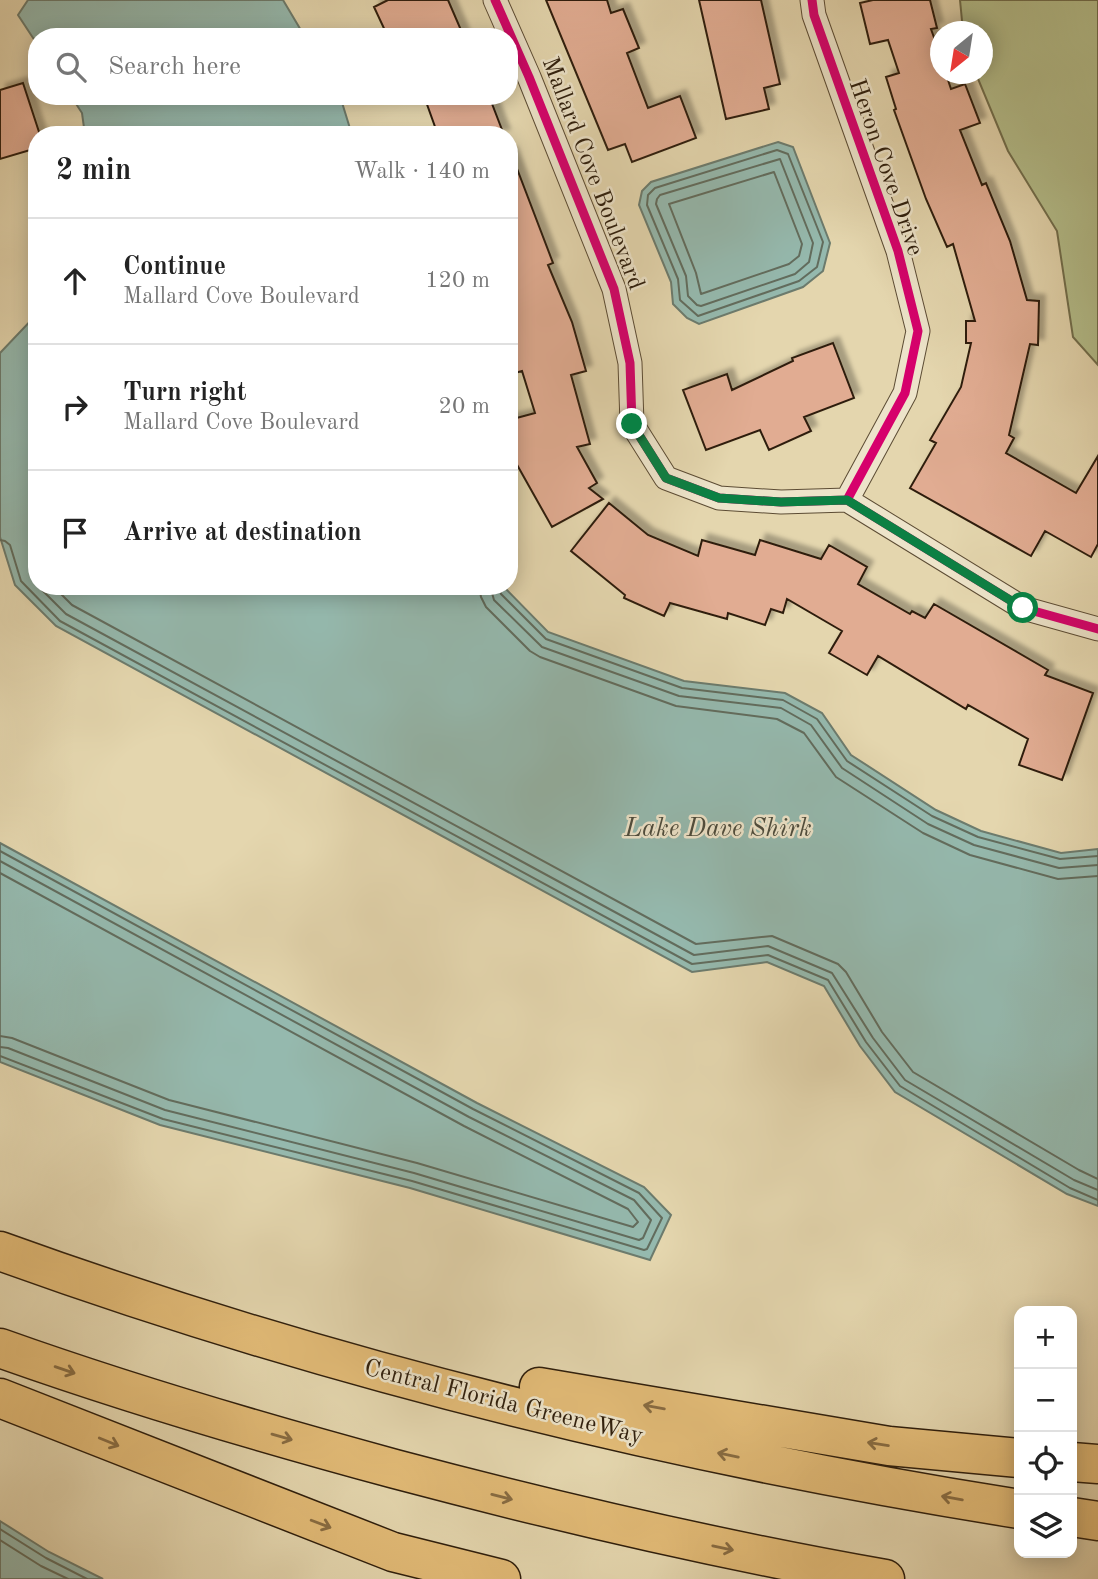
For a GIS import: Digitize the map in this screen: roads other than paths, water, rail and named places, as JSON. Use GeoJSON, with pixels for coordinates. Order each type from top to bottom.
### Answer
{"type":"FeatureCollection","features":[{"type":"Feature","properties":{"kind":"highway"},"geometry":{"type":"LineString","coordinates":[[17,1257],[287,1331],[506,1382],[889,1446],[1014,1458]]}},
{"type":"Feature","properties":{"kind":"highway","name":"Central Florida GreeneWay"},"geometry":{"type":"LineString","coordinates":[[17,1257],[252,1333],[499,1402],[735,1457],[1014,1508]]}},
{"type":"Feature","properties":{"kind":"highway"},"geometry":{"type":"LineString","coordinates":[[0,1348],[239,1425],[477,1490],[717,1547],[885,1579]]}},
{"type":"Feature","properties":{"kind":"highway"},"geometry":{"type":"LineString","coordinates":[[0,1398],[393,1552],[501,1579]]}},
{"type":"Feature","properties":{"kind":"highway"},"geometry":{"type":"LineString","coordinates":[[1077,1462],[1098,1464]]}},
{"type":"Feature","properties":{"kind":"highway"},"geometry":{"type":"LineString","coordinates":[[1077,1518],[1098,1521]]}},
{"type":"Feature","properties":{"kind":"street","name":"Mallard Cove Boulevard"},"geometry":{"type":"LineString","coordinates":[[495,0],[507,28]]}},
{"type":"Feature","properties":{"kind":"street","name":"Heron Cove Drive"},"geometry":{"type":"LineString","coordinates":[[812,0],[814,15],[898,250],[918,331],[905,393],[847,500]]}},
{"type":"Feature","properties":{"kind":"street","name":"Mallard Cove Boulevard"},"geometry":{"type":"LineString","coordinates":[[518,52],[614,289],[631,363],[632,424],[666,478],[719,498],[781,502],[847,500]]}},
{"type":"Feature","properties":{"kind":"street"},"geometry":{"type":"LineString","coordinates":[[847,500],[1023,608],[1098,629]]}},
{"type":"Feature","properties":{"kind":"water"},"geometry":{"type":"Polygon","coordinates":[[[28,0],[283,0],[300,28],[28,28],[28,30],[18,15],[28,0]]]}},
{"type":"Feature","properties":{"kind":"water"},"geometry":{"type":"Polygon","coordinates":[[[77,105],[343,105],[349,126],[84,126],[82,113],[77,105]]]}},
{"type":"Feature","properties":{"kind":"water"},"geometry":{"type":"Polygon","coordinates":[[[778,142],[793,147],[830,243],[823,271],[803,287],[699,324],[687,318],[673,304],[671,282],[639,205],[642,191],[651,182],[778,142]]]}},
{"type":"Feature","properties":{"kind":"water","name":"Lake Dave Shirk"},"geometry":{"type":"Polygon","coordinates":[[[28,323],[28,595],[512,595],[548,632],[684,681],[785,693],[822,713],[851,755],[936,810],[981,831],[1061,853],[1098,849],[1098,1206],[1067,1194],[895,1092],[860,1046],[824,986],[767,962],[692,972],[56,626],[15,585],[0,537],[0,353],[28,323]]]}},
{"type":"Feature","properties":{"kind":"water"},"geometry":{"type":"Polygon","coordinates":[[[0,843],[477,1103],[644,1187],[671,1215],[650,1260],[410,1188],[160,1125],[0,1062],[0,843]]]}},
{"type":"Feature","properties":{"kind":"water"},"geometry":{"type":"Polygon","coordinates":[[[0,1521],[49,1552],[103,1579],[0,1579],[0,1521]]]}}]}
